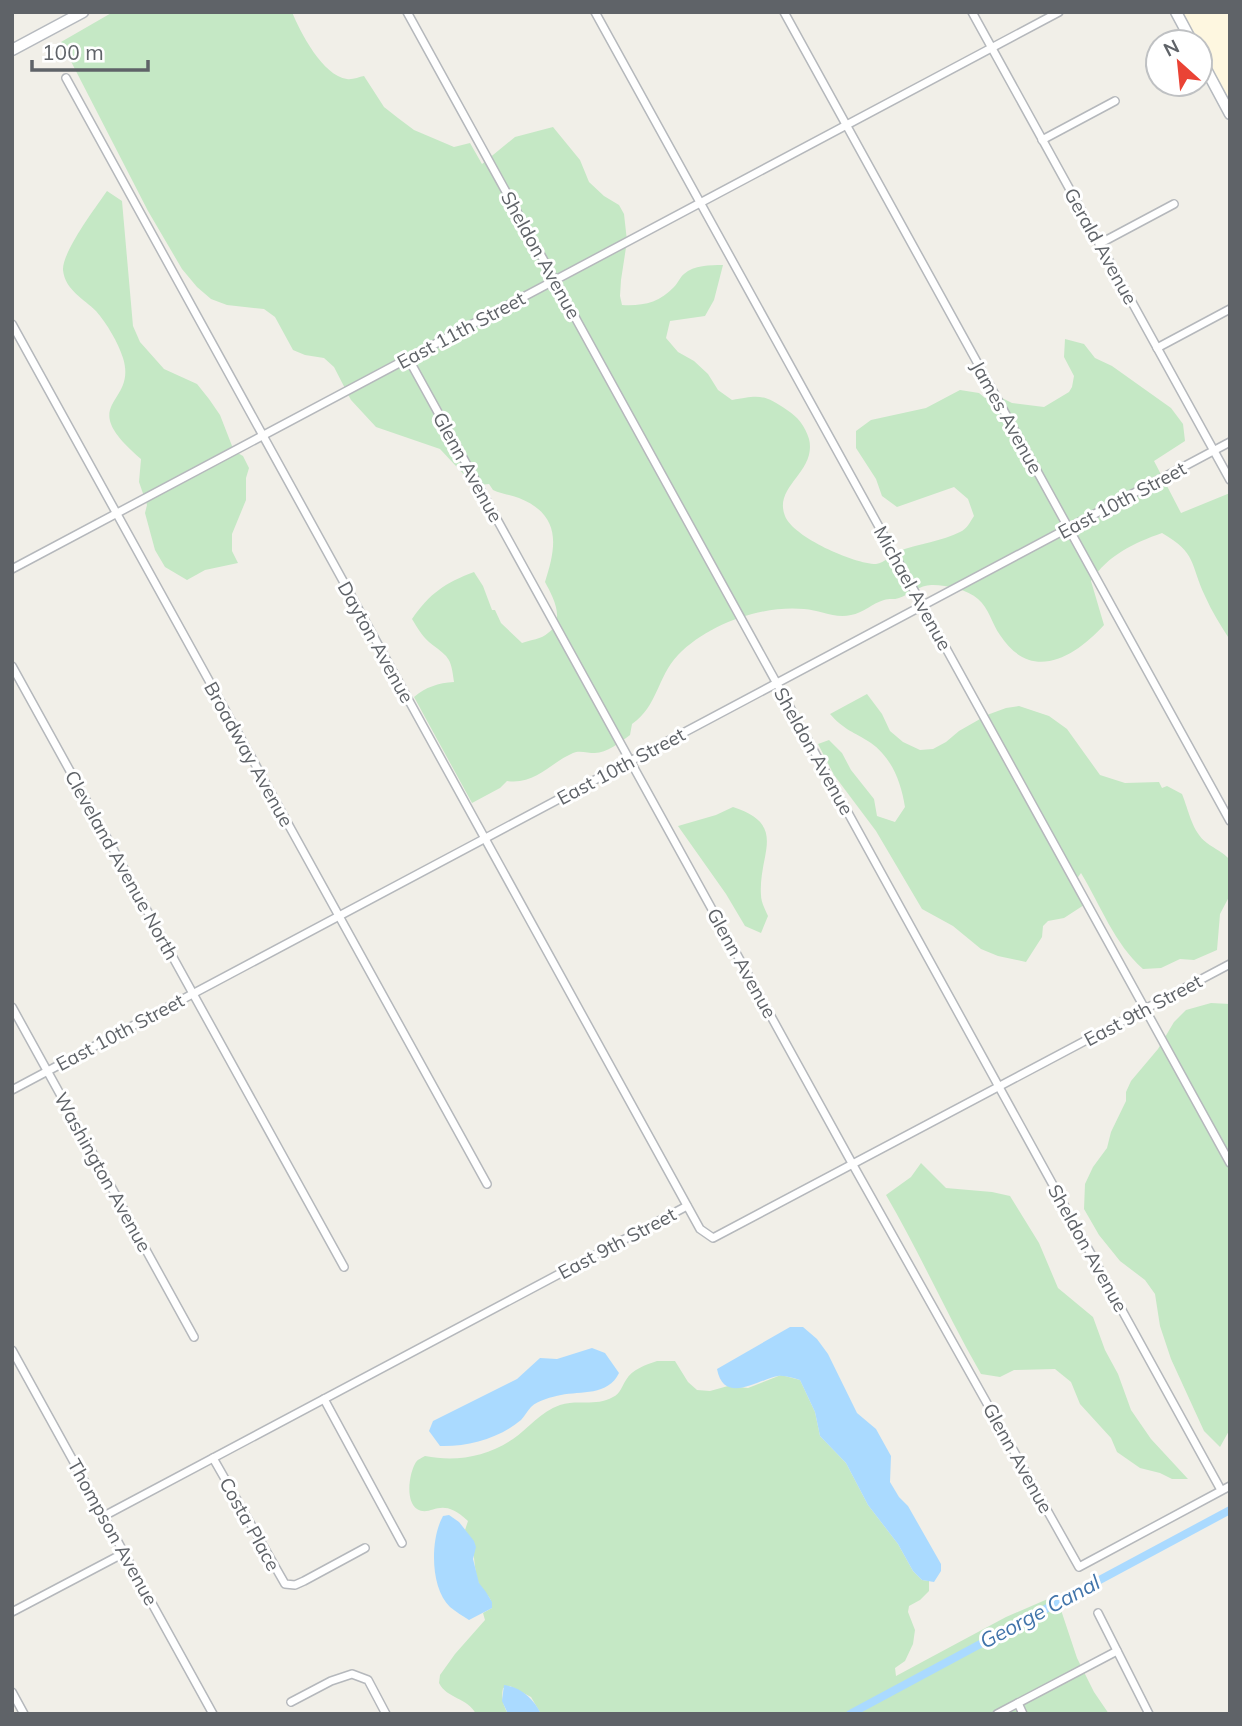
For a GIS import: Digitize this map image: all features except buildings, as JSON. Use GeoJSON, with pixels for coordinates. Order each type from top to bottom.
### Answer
{"type":"FeatureCollection","features":[{"type":"Feature","properties":{"kind":"main road"},"geometry":{"type":"LineString","coordinates":[[12,50],[83,12]]}},
{"type":"Feature","properties":{"kind":"main road"},"geometry":{"type":"LineString","coordinates":[[1176,12],[1185,28]]}},
{"type":"Feature","properties":{"kind":"main road"},"geometry":{"type":"LineString","coordinates":[[1214,84],[1230,114]]}},
{"type":"Feature","properties":{"kind":"street","name":"Sheldon Avenue"},"geometry":{"type":"LineString","coordinates":[[407,12],[1221,1490]]}},
{"type":"Feature","properties":{"kind":"street","name":"Michael Avenue"},"geometry":{"type":"LineString","coordinates":[[595,12],[1230,1163]]}},
{"type":"Feature","properties":{"kind":"street","name":"James Avenue"},"geometry":{"type":"LineString","coordinates":[[784,12],[1230,821]]}},
{"type":"Feature","properties":{"kind":"street","name":"Gerald Avenue"},"geometry":{"type":"LineString","coordinates":[[972,12],[1230,480]]}},
{"type":"Feature","properties":{"kind":"street","name":"East 11th Street"},"geometry":{"type":"LineString","coordinates":[[12,569],[1059,12]]}},
{"type":"Feature","properties":{"kind":"street","name":"Dayton Avenue"},"geometry":{"type":"LineString","coordinates":[[66,78],[687,1206]]}},
{"type":"Feature","properties":{"kind":"street"},"geometry":{"type":"LineString","coordinates":[[1042,140],[1115,101]]}},
{"type":"Feature","properties":{"kind":"street"},"geometry":{"type":"LineString","coordinates":[[1100,244],[1174,204]]}},
{"type":"Feature","properties":{"kind":"street"},"geometry":{"type":"LineString","coordinates":[[1157,348],[1230,309]]}},
{"type":"Feature","properties":{"kind":"street","name":"Broadway Avenue"},"geometry":{"type":"LineString","coordinates":[[12,324],[486,1184]]}},
{"type":"Feature","properties":{"kind":"street","name":"Glenn Avenue"},"geometry":{"type":"LineString","coordinates":[[408,358],[853,1165],[1079,1567],[1221,1490]]}},
{"type":"Feature","properties":{"kind":"street","name":"East 10th Street"},"geometry":{"type":"LineString","coordinates":[[12,1090],[1230,442]]}},
{"type":"Feature","properties":{"kind":"street","name":"Cleveland Avenue North"},"geometry":{"type":"LineString","coordinates":[[12,666],[344,1267]]}},
{"type":"Feature","properties":{"kind":"street","name":"East 9th Street"},"geometry":{"type":"LineString","coordinates":[[104,1516],[687,1206],[700,1229],[713,1238],[1230,964]]}},
{"type":"Feature","properties":{"kind":"street","name":"Washington Avenue"},"geometry":{"type":"LineString","coordinates":[[12,1007],[194,1337]]}},
{"type":"Feature","properties":{"kind":"street","name":"Thompson Avenue"},"geometry":{"type":"LineString","coordinates":[[12,1350],[214,1714]]}},
{"type":"Feature","properties":{"kind":"street"},"geometry":{"type":"LineString","coordinates":[[324,1399],[402,1543]]}},
{"type":"Feature","properties":{"kind":"street","name":"Costa Place"},"geometry":{"type":"LineString","coordinates":[[213,1458],[285,1584],[295,1585],[304,1581],[365,1548]]}},
{"type":"Feature","properties":{"kind":"street"},"geometry":{"type":"LineString","coordinates":[[1221,1490],[1230,1486]]}},
{"type":"Feature","properties":{"kind":"street"},"geometry":{"type":"LineString","coordinates":[[12,1612],[124,1553]]}},
{"type":"Feature","properties":{"kind":"street"},"geometry":{"type":"LineString","coordinates":[[1098,1613],[1149,1714]]}},
{"type":"Feature","properties":{"kind":"street"},"geometry":{"type":"LineString","coordinates":[[996,1714],[1117,1651]]}},
{"type":"Feature","properties":{"kind":"street"},"geometry":{"type":"LineString","coordinates":[[291,1702],[331,1681],[352,1674],[368,1679],[386,1714]]}},
{"type":"Feature","properties":{"kind":"street"},"geometry":{"type":"LineString","coordinates":[[12,1692],[24,1714]]}},
{"type":"Feature","properties":{"kind":"street"},"geometry":{"type":"LineString","coordinates":[[1017,1703],[1023,1714]]}},
{"type":"Feature","properties":{"kind":"shaded area"},"geometry":{"type":"Polygon","coordinates":[[[1180,12],[1230,12],[1230,106],[1214,76],[1214,28],[1189,28],[1180,12]]]}},
{"type":"Feature","properties":{"kind":"green space"},"geometry":{"type":"Polygon","coordinates":[[[113,12],[292,12],[314,52],[329,70],[347,79],[364,76],[384,107],[414,130],[454,147],[470,143],[482,164],[515,137],[553,127],[580,160],[589,182],[619,205],[624,214],[627,241],[621,280],[622,305],[644,304],[656,300],[668,292],[688,271],[702,266],[723,265],[714,300],[705,316],[670,321],[666,338],[678,352],[694,361],[708,374],[718,390],[732,400],[767,398],[798,419],[809,439],[810,451],[802,470],[785,496],[785,516],[790,524],[812,540],[854,559],[879,563],[899,551],[960,532],[974,516],[968,499],[954,487],[897,507],[882,496],[876,479],[856,448],[856,431],[871,420],[926,408],[960,390],[979,393],[985,398],[1002,398],[1012,403],[1044,407],[1069,392],[1072,387],[1074,376],[1064,357],[1065,339],[1084,344],[1095,358],[1112,366],[1171,408],[1183,424],[1185,441],[1154,461],[1181,513],[1230,493],[1230,640],[1208,602],[1187,553],[1162,533],[1122,551],[1098,572],[1091,581],[1104,625],[1079,647],[1052,660],[1039,662],[1012,650],[978,599],[945,586],[924,586],[899,598],[884,600],[845,616],[810,610],[771,610],[736,619],[704,634],[690,644],[671,664],[647,709],[632,724],[630,735],[618,744],[599,753],[573,753],[534,777],[507,781],[500,788],[472,803],[414,697],[433,686],[454,682],[452,667],[447,658],[426,640],[412,619],[439,590],[474,572],[483,586],[492,610],[495,610],[501,623],[522,643],[545,635],[553,628],[557,615],[545,582],[553,544],[549,522],[533,505],[499,493],[489,484],[480,485],[470,481],[440,449],[376,427],[351,400],[334,367],[324,358],[293,350],[275,317],[264,309],[227,305],[211,299],[197,287],[182,269],[148,211],[61,42],[113,12]]]}},
{"type":"Feature","properties":{"kind":"green space"},"geometry":{"type":"Polygon","coordinates":[[[107,191],[122,201],[133,326],[140,342],[164,369],[197,384],[220,415],[234,451],[243,456],[249,468],[246,500],[232,534],[232,551],[238,563],[205,570],[187,580],[165,567],[155,550],[145,513],[147,505],[139,482],[141,459],[121,440],[112,426],[109,414],[123,386],[125,374],[121,352],[100,316],[64,277],[64,262],[68,252],[107,191]]]}},
{"type":"Feature","properties":{"kind":"green space"},"geometry":{"type":"Polygon","coordinates":[[[867,694],[882,714],[890,731],[903,742],[920,750],[933,749],[987,715],[1019,706],[1049,716],[1067,729],[1100,775],[1125,783],[1159,782],[1162,788],[1167,786],[1182,794],[1198,833],[1230,860],[1230,895],[1220,914],[1217,950],[1194,960],[1180,959],[1161,968],[1143,969],[1116,936],[1081,873],[1073,884],[1084,905],[1064,918],[1048,921],[1043,926],[1042,937],[1026,962],[981,949],[953,926],[922,909],[876,831],[834,775],[818,744],[829,740],[842,753],[851,770],[874,799],[877,816],[895,822],[905,807],[890,763],[871,743],[830,714],[867,694]]]}},
{"type":"Feature","properties":{"kind":"green space"},"geometry":{"type":"Polygon","coordinates":[[[733,807],[750,814],[761,823],[766,832],[761,895],[768,916],[761,933],[745,926],[678,826],[733,807]]]}},
{"type":"Feature","properties":{"kind":"green space"},"geometry":{"type":"Polygon","coordinates":[[[1211,1003],[1230,1004],[1230,1429],[1220,1447],[1204,1431],[1171,1359],[1160,1326],[1155,1294],[1145,1280],[1120,1261],[1099,1235],[1084,1209],[1085,1184],[1107,1148],[1131,1081],[1158,1049],[1174,1022],[1186,1010],[1211,1003]]]}},
{"type":"Feature","properties":{"kind":"green space"},"geometry":{"type":"Polygon","coordinates":[[[921,1163],[946,1188],[1010,1196],[1039,1243],[1058,1288],[1093,1317],[1131,1410],[1151,1439],[1188,1479],[1172,1479],[1140,1468],[1117,1452],[1111,1438],[1080,1404],[1071,1382],[1055,1369],[1014,1370],[1000,1377],[981,1374],[886,1195],[911,1177],[921,1163]]]}},
{"type":"Feature","properties":{"kind":"green space"},"geometry":{"type":"Polygon","coordinates":[[[657,1361],[675,1361],[688,1382],[697,1390],[710,1391],[728,1386],[748,1388],[781,1375],[800,1380],[815,1412],[820,1436],[846,1463],[868,1505],[898,1544],[913,1571],[922,1580],[929,1581],[929,1591],[909,1606],[908,1612],[915,1630],[913,1644],[905,1661],[895,1668],[896,1676],[1006,1617],[1050,1598],[1059,1604],[1077,1658],[1094,1692],[1109,1714],[541,1714],[531,1697],[510,1686],[503,1688],[502,1692],[508,1714],[476,1714],[468,1704],[447,1692],[439,1683],[440,1675],[485,1620],[483,1613],[492,1608],[492,1603],[477,1577],[471,1543],[465,1530],[468,1521],[450,1509],[422,1511],[413,1505],[409,1487],[416,1462],[425,1456],[459,1458],[492,1450],[513,1439],[553,1408],[566,1403],[600,1402],[613,1397],[632,1373],[657,1361]]]}},
{"type":"Feature","properties":{"kind":"water"},"geometry":{"type":"Polygon","coordinates":[[[790,1327],[803,1327],[817,1339],[828,1354],[857,1413],[876,1429],[891,1456],[890,1482],[908,1506],[941,1564],[941,1571],[934,1582],[922,1580],[913,1571],[898,1544],[868,1505],[846,1463],[820,1436],[815,1412],[800,1380],[778,1376],[743,1388],[734,1388],[721,1380],[717,1369],[790,1327]]]}},
{"type":"Feature","properties":{"kind":"water"},"geometry":{"type":"Polygon","coordinates":[[[592,1348],[605,1353],[619,1373],[608,1386],[541,1401],[531,1407],[513,1426],[472,1443],[440,1446],[429,1431],[433,1421],[517,1379],[540,1358],[557,1359],[592,1348]]]}},
{"type":"Feature","properties":{"kind":"water"},"geometry":{"type":"Polygon","coordinates":[[[449,1515],[459,1522],[474,1541],[476,1547],[473,1559],[479,1583],[492,1602],[492,1608],[469,1620],[443,1599],[436,1576],[436,1537],[443,1516],[449,1515]]]}},
{"type":"Feature","properties":{"kind":"water"},"geometry":{"type":"Polygon","coordinates":[[[504,1685],[516,1688],[526,1695],[535,1703],[541,1714],[508,1714],[502,1701],[504,1685]]]}},
{"type":"Feature","properties":{"kind":"waterway","name":"George Canal"},"geometry":{"type":"LineString","coordinates":[[850,1714],[1230,1510]]}}]}
